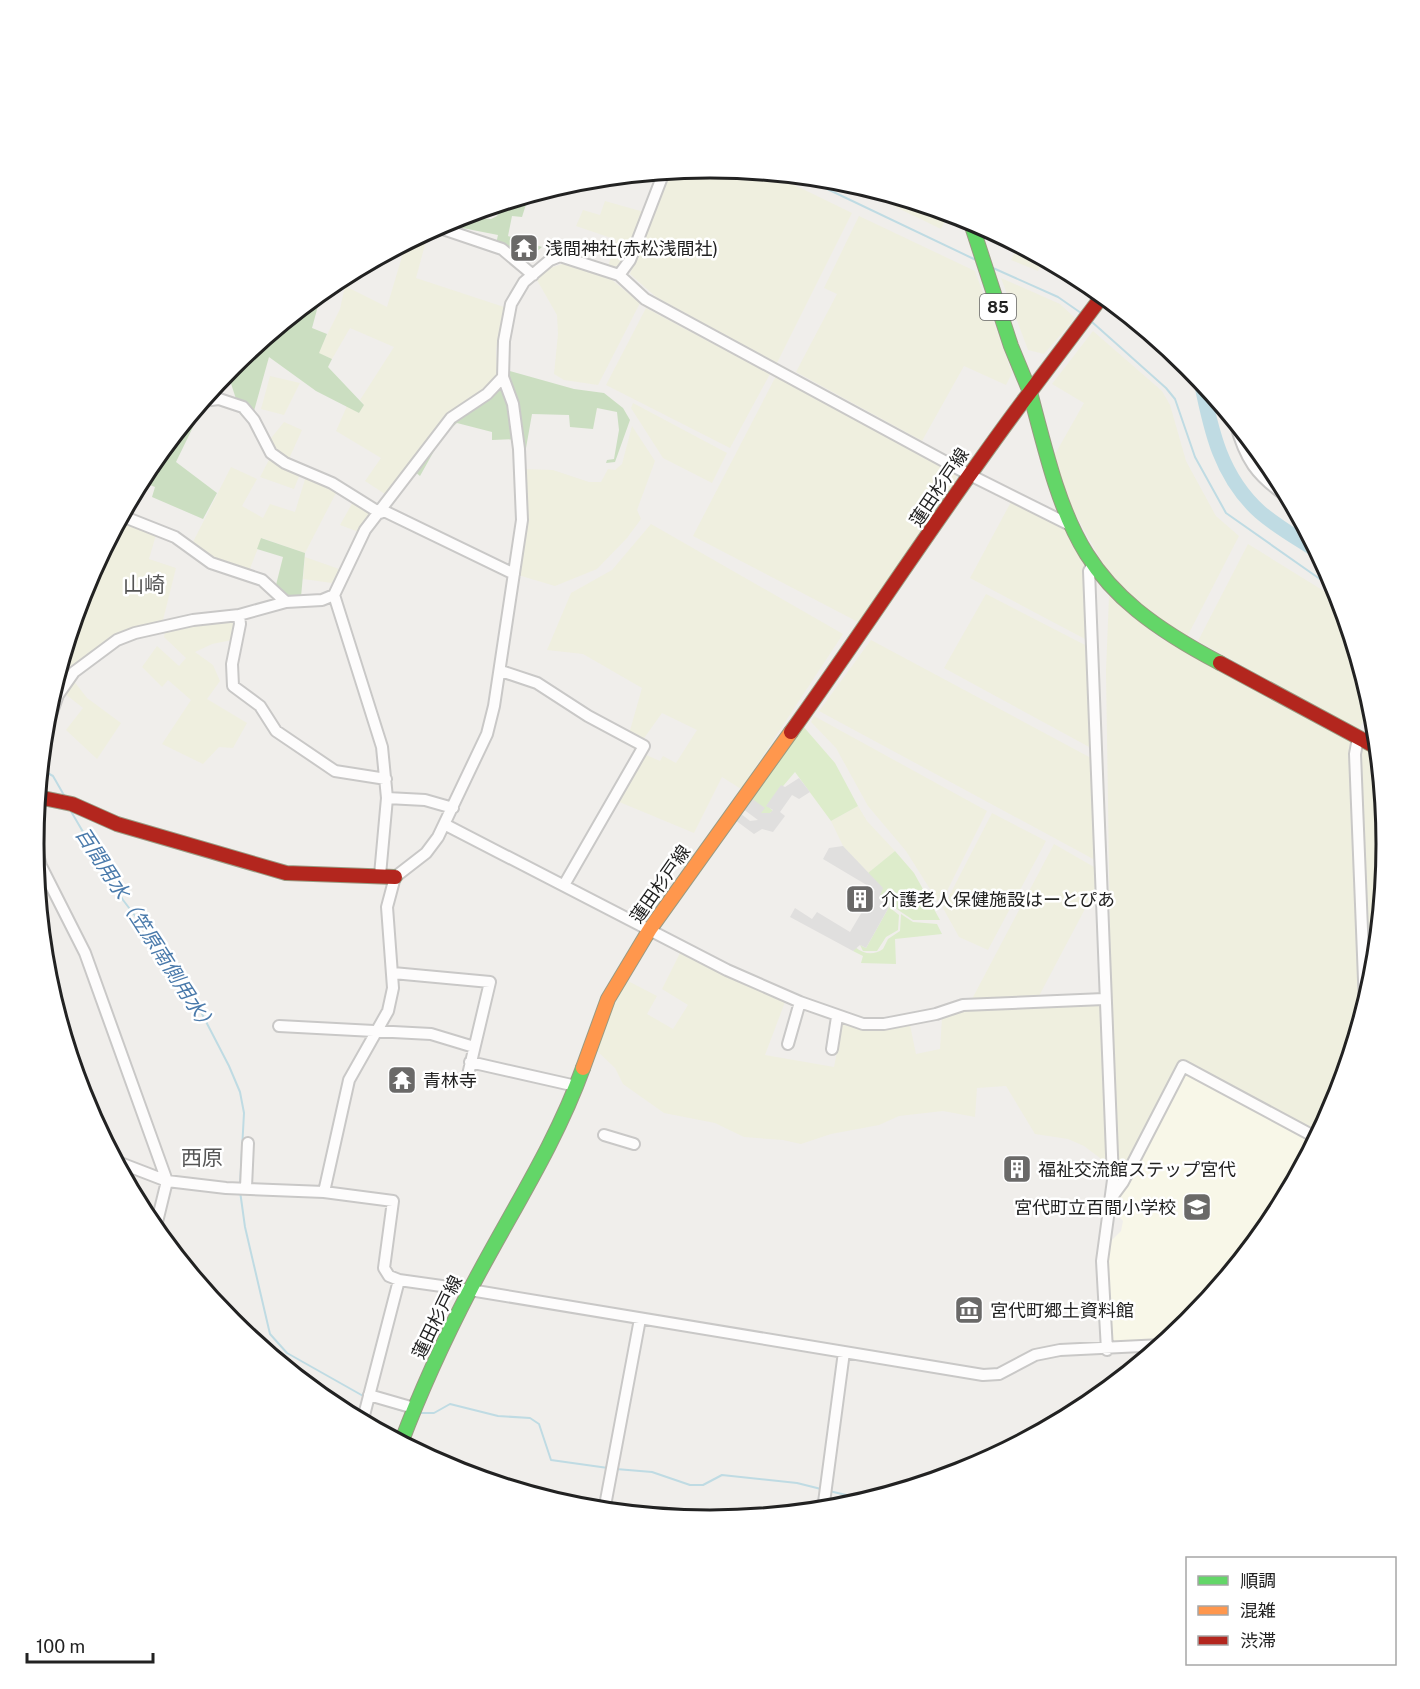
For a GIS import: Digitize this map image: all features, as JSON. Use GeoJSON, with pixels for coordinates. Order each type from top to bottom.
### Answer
{"type":"FeatureCollection","features":[{"type":"Feature","properties":{"kind":"main road","name":"85"},"geometry":{"type":"LineString","coordinates":[[974,233],[1011,346],[1030,392]]}},
{"type":"Feature","properties":{"kind":"main road","name":"蓮田杉戸線"},"geometry":{"type":"LineString","coordinates":[[404,1436],[414,1408],[470,1290],[553,1138],[576,1086],[609,999],[650,929],[864,630],[968,474],[1098,303]]}},
{"type":"Feature","properties":{"kind":"main road"},"geometry":{"type":"LineString","coordinates":[[1030,392],[1047,461],[1070,525],[1092,566],[1111,589],[1138,615],[1189,646],[1369,743]]}},
{"type":"Feature","properties":{"kind":"main road"},"geometry":{"type":"LineString","coordinates":[[45,798],[72,804],[117,824],[217,855],[286,873],[395,876]]}},
{"type":"Feature","properties":{"kind":"street"},"geometry":{"type":"LineString","coordinates":[[619,275],[630,260],[661,180]]}},
{"type":"Feature","properties":{"kind":"street"},"geometry":{"type":"LineString","coordinates":[[450,231],[502,249],[533,275]]}},
{"type":"Feature","properties":{"kind":"street"},"geometry":{"type":"LineString","coordinates":[[324,1192],[350,1080],[388,1011],[393,973],[387,907],[395,876],[426,853],[446,825],[487,734],[501,671],[522,520],[519,449],[513,404],[503,377],[504,341],[511,304],[516,292],[533,275],[550,260],[560,256],[619,275],[645,299],[968,474],[1070,525]]}},
{"type":"Feature","properties":{"kind":"street"},"geometry":{"type":"LineString","coordinates":[[380,875],[387,798],[382,747],[334,595],[364,530],[381,512],[451,418],[487,394],[503,377]]}},
{"type":"Feature","properties":{"kind":"street"},"geometry":{"type":"LineString","coordinates":[[214,400],[243,407],[254,420],[271,453],[285,463],[332,483],[381,512],[514,574]]}},
{"type":"Feature","properties":{"kind":"street"},"geometry":{"type":"LineString","coordinates":[[1244,446],[1251,465],[1272,486]]}},
{"type":"Feature","properties":{"kind":"street"},"geometry":{"type":"LineString","coordinates":[[129,519],[175,537],[211,563],[262,580],[286,602]]}},
{"type":"Feature","properties":{"kind":"street"},"geometry":{"type":"LineString","coordinates":[[1092,566],[1089,571],[1112,1197],[1102,1261],[1107,1350]]}},
{"type":"Feature","properties":{"kind":"street"},"geometry":{"type":"LineString","coordinates":[[63,683],[74,672],[117,640],[135,633],[193,621],[238,615],[286,602],[322,600],[334,595]]}},
{"type":"Feature","properties":{"kind":"street"},"geometry":{"type":"LineString","coordinates":[[238,615],[240,624],[231,664],[234,686],[260,706],[276,731],[335,771],[386,779]]}},
{"type":"Feature","properties":{"kind":"street"},"geometry":{"type":"LineString","coordinates":[[501,671],[530,679],[555,692],[588,716],[644,746],[564,885]]}},
{"type":"Feature","properties":{"kind":"street"},"geometry":{"type":"LineString","coordinates":[[1358,738],[1355,754],[1364,976]]}},
{"type":"Feature","properties":{"kind":"street"},"geometry":{"type":"LineString","coordinates":[[387,798],[425,801],[453,808]]}},
{"type":"Feature","properties":{"kind":"street"},"geometry":{"type":"LineString","coordinates":[[446,825],[727,970],[837,1017],[863,1024],[884,1024],[936,1014],[963,1005],[1104,999]]}},
{"type":"Feature","properties":{"kind":"street"},"geometry":{"type":"LineString","coordinates":[[45,873],[85,953],[167,1181],[157,1217]]}},
{"type":"Feature","properties":{"kind":"street"},"geometry":{"type":"LineString","coordinates":[[393,973],[490,982],[467,1079]]}},
{"type":"Feature","properties":{"kind":"street"},"geometry":{"type":"LineString","coordinates":[[788,1044],[800,1002]]}},
{"type":"Feature","properties":{"kind":"street"},"geometry":{"type":"LineString","coordinates":[[832,1049],[837,1017]]}},
{"type":"Feature","properties":{"kind":"street"},"geometry":{"type":"LineString","coordinates":[[279,1026],[430,1034],[474,1047]]}},
{"type":"Feature","properties":{"kind":"street"},"geometry":{"type":"LineString","coordinates":[[470,1062],[576,1086]]}},
{"type":"Feature","properties":{"kind":"street"},"geometry":{"type":"LineString","coordinates":[[1112,1197],[1123,1182],[1183,1066],[1310,1134]]}},
{"type":"Feature","properties":{"kind":"street"},"geometry":{"type":"LineString","coordinates":[[604,1135],[634,1144]]}},
{"type":"Feature","properties":{"kind":"street"},"geometry":{"type":"LineString","coordinates":[[246,1187],[248,1143]]}},
{"type":"Feature","properties":{"kind":"street"},"geometry":{"type":"LineString","coordinates":[[126,1165],[167,1181],[226,1188],[246,1187],[324,1192],[393,1201],[384,1268],[389,1276],[399,1280],[983,1375],[999,1374],[1035,1355],[1060,1350],[1107,1350],[1149,1346]]}},
{"type":"Feature","properties":{"kind":"street"},"geometry":{"type":"LineString","coordinates":[[364,1414],[399,1280]]}},
{"type":"Feature","properties":{"kind":"street"},"geometry":{"type":"LineString","coordinates":[[606,1502],[640,1318]]}},
{"type":"Feature","properties":{"kind":"street"},"geometry":{"type":"LineString","coordinates":[[824,1501],[844,1352]]}},
{"type":"Feature","properties":{"kind":"street"},"geometry":{"type":"LineString","coordinates":[[369,1395],[414,1408]]}},
{"type":"Feature","properties":{"kind":"shaded area"},"geometry":{"type":"Polygon","coordinates":[[[799,778],[810,792],[799,799],[792,795],[780,812],[785,816],[773,832],[762,829],[754,834],[735,820],[740,813],[750,821],[758,820],[743,809],[751,798],[765,808],[761,813],[770,813],[773,810],[766,806],[781,785],[785,787],[799,778]]]}},
{"type":"Feature","properties":{"kind":"shaded area"},"geometry":{"type":"Polygon","coordinates":[[[843,846],[883,888],[879,898],[889,907],[866,948],[860,945],[853,951],[790,917],[795,908],[812,919],[817,912],[850,932],[875,890],[823,859],[829,848],[843,846]]]}},
{"type":"Feature","properties":{"kind":"shaded area","name":"宮代町立百間小学校"},"geometry":{"type":"Polygon","coordinates":[[[1184,1071],[1309,1137],[1287,1178],[1239,1250],[1211,1284],[1154,1341],[1111,1344],[1105,1261],[1108,1244],[1121,1231],[1123,1221],[1115,1212],[1114,1202],[1184,1071]]]}},
{"type":"Feature","properties":{"kind":"green space"},"geometry":{"type":"Polygon","coordinates":[[[667,179],[754,179],[791,183],[852,213],[777,363],[656,297],[630,274],[667,179]]]}},
{"type":"Feature","properties":{"kind":"green space"},"geometry":{"type":"Polygon","coordinates":[[[605,201],[644,212],[622,265],[617,269],[608,266],[617,240],[576,226],[583,210],[600,215],[605,201]]]}},
{"type":"Feature","properties":{"kind":"green space"},"geometry":{"type":"Polygon","coordinates":[[[884,201],[945,221],[941,229],[884,201]]]}},
{"type":"Feature","properties":{"kind":"green space"},"geometry":{"type":"Polygon","coordinates":[[[526,204],[522,217],[512,216],[508,236],[542,247],[523,263],[496,244],[498,235],[459,227],[483,218],[491,219],[500,212],[526,204]]]}},
{"type":"Feature","properties":{"kind":"green space"},"geometry":{"type":"Polygon","coordinates":[[[859,216],[975,271],[1012,373],[1006,385],[964,366],[922,441],[796,372],[837,294],[824,288],[859,216]]]}},
{"type":"Feature","properties":{"kind":"green space"},"geometry":{"type":"Polygon","coordinates":[[[426,242],[416,278],[504,307],[496,349],[497,375],[484,389],[448,414],[388,496],[365,481],[381,458],[336,431],[347,406],[359,413],[364,405],[360,400],[394,347],[350,328],[332,359],[318,353],[340,309],[345,287],[387,307],[403,253],[426,242]]]}},
{"type":"Feature","properties":{"kind":"green space"},"geometry":{"type":"Polygon","coordinates":[[[1015,252],[1041,266],[1038,271],[1011,260],[1015,252]]]}},
{"type":"Feature","properties":{"kind":"green space"},"geometry":{"type":"Polygon","coordinates":[[[568,262],[606,275],[640,303],[598,385],[564,380],[554,374],[558,334],[557,315],[537,280],[547,269],[568,262]]]}},
{"type":"Feature","properties":{"kind":"green space"},"geometry":{"type":"Polygon","coordinates":[[[1001,278],[1060,304],[1075,318],[1044,354],[1028,350],[1001,278]]]}},
{"type":"Feature","properties":{"kind":"green space"},"geometry":{"type":"Polygon","coordinates":[[[318,306],[312,328],[327,334],[319,353],[332,359],[328,367],[364,405],[359,413],[316,391],[269,357],[254,411],[251,412],[236,399],[231,382],[271,343],[318,306]]]}},
{"type":"Feature","properties":{"kind":"green space"},"geometry":{"type":"Polygon","coordinates":[[[646,308],[770,374],[730,448],[606,385],[646,308]]]}},
{"type":"Feature","properties":{"kind":"green space"},"geometry":{"type":"Polygon","coordinates":[[[1093,331],[1162,391],[1170,405],[1186,461],[1216,516],[1239,536],[1187,637],[1132,598],[1106,569],[1068,501],[1054,456],[1084,403],[1052,384],[1093,331]]]}},
{"type":"Feature","properties":{"kind":"green space"},"geometry":{"type":"Polygon","coordinates":[[[506,370],[574,389],[604,393],[623,408],[630,420],[615,462],[606,463],[607,460],[614,459],[619,430],[617,412],[597,408],[593,429],[570,427],[569,415],[532,414],[526,448],[521,448],[520,439],[492,440],[492,432],[457,423],[443,435],[420,476],[414,471],[454,419],[506,370]]]}},
{"type":"Feature","properties":{"kind":"green space"},"geometry":{"type":"Polygon","coordinates":[[[270,376],[300,383],[284,415],[261,409],[270,376]]]}},
{"type":"Feature","properties":{"kind":"green space"},"geometry":{"type":"Polygon","coordinates":[[[776,376],[958,474],[947,495],[858,622],[693,536],[776,376]]]}},
{"type":"Feature","properties":{"kind":"green space"},"geometry":{"type":"Polygon","coordinates":[[[633,403],[727,453],[712,483],[663,458],[631,408],[633,403]]]}},
{"type":"Feature","properties":{"kind":"green space"},"geometry":{"type":"Polygon","coordinates":[[[196,421],[176,462],[217,493],[203,519],[152,497],[155,487],[149,485],[196,421]]]}},
{"type":"Feature","properties":{"kind":"green space"},"geometry":{"type":"Polygon","coordinates":[[[284,422],[302,430],[288,461],[272,451],[268,442],[284,422]]]}},
{"type":"Feature","properties":{"kind":"green space"},"geometry":{"type":"Polygon","coordinates":[[[632,426],[655,461],[637,510],[641,519],[627,538],[597,569],[555,586],[518,575],[524,469],[553,470],[589,482],[601,482],[608,469],[615,470],[622,464],[632,426]]]}},
{"type":"Feature","properties":{"kind":"green space"},"geometry":{"type":"Polygon","coordinates":[[[270,458],[300,474],[294,489],[260,477],[270,458]]]}},
{"type":"Feature","properties":{"kind":"green space"},"geometry":{"type":"Polygon","coordinates":[[[231,467],[257,479],[242,506],[263,518],[270,504],[295,512],[306,476],[337,491],[305,553],[262,538],[249,571],[210,559],[191,546],[231,467]]]}},
{"type":"Feature","properties":{"kind":"green space"},"geometry":{"type":"Polygon","coordinates":[[[354,500],[374,514],[359,532],[340,525],[354,500]]]}},
{"type":"Feature","properties":{"kind":"green space"},"geometry":{"type":"Polygon","coordinates":[[[1011,502],[1064,528],[1085,564],[1087,640],[970,578],[1011,502]]]}},
{"type":"Feature","properties":{"kind":"green space"},"geometry":{"type":"Polygon","coordinates":[[[127,523],[156,535],[149,559],[176,568],[162,624],[133,629],[70,670],[65,676],[94,589],[112,550],[115,545],[117,546],[127,523]]]}},
{"type":"Feature","properties":{"kind":"green space"},"geometry":{"type":"Polygon","coordinates":[[[651,524],[843,634],[741,789],[722,777],[694,833],[617,801],[644,754],[660,761],[663,756],[676,763],[697,730],[662,713],[642,741],[629,734],[642,688],[583,654],[547,650],[571,593],[612,570],[651,524]]]}},
{"type":"Feature","properties":{"kind":"green space"},"geometry":{"type":"Polygon","coordinates":[[[261,538],[305,553],[301,597],[288,598],[276,585],[283,557],[257,549],[261,538]]]}},
{"type":"Feature","properties":{"kind":"green space"},"geometry":{"type":"Polygon","coordinates":[[[1248,544],[1328,593],[1354,672],[1364,714],[1359,730],[1198,641],[1248,544]]]}},
{"type":"Feature","properties":{"kind":"green space"},"geometry":{"type":"Polygon","coordinates":[[[305,557],[339,569],[332,583],[303,579],[305,557]]]}},
{"type":"Feature","properties":{"kind":"green space"},"geometry":{"type":"Polygon","coordinates":[[[986,594],[1085,645],[1091,748],[944,668],[986,594]]]}},
{"type":"Feature","properties":{"kind":"green space"},"geometry":{"type":"Polygon","coordinates":[[[1109,596],[1158,637],[1370,751],[1375,801],[1376,844],[1371,931],[1354,1017],[1326,1100],[1312,1130],[1182,1061],[1118,1181],[1100,1158],[1084,1146],[1068,1139],[1035,1134],[1006,1086],[977,1088],[975,1117],[943,1111],[899,1116],[879,1125],[831,1134],[801,1144],[744,1137],[715,1123],[664,1113],[623,1084],[615,1068],[596,1050],[616,999],[626,980],[657,996],[647,1014],[673,1029],[688,1005],[662,989],[681,951],[785,1002],[765,1055],[834,1067],[843,1022],[870,1029],[910,1025],[916,1054],[940,1049],[942,1018],[968,1009],[1111,1003],[1106,671],[1109,596]]]}},
{"type":"Feature","properties":{"kind":"green space"},"geometry":{"type":"Polygon","coordinates":[[[233,619],[237,623],[232,640],[212,644],[195,652],[213,665],[220,681],[207,699],[247,723],[233,748],[219,747],[203,764],[162,744],[191,700],[168,680],[162,687],[142,667],[157,646],[179,666],[186,658],[164,637],[165,632],[233,619]]]}},
{"type":"Feature","properties":{"kind":"green space"},"geometry":{"type":"Polygon","coordinates":[[[871,640],[1091,758],[1095,860],[819,711],[871,640]]]}},
{"type":"Feature","properties":{"kind":"green space"},"geometry":{"type":"Polygon","coordinates":[[[73,680],[87,698],[121,723],[97,759],[66,730],[83,708],[64,693],[73,680]]]}},
{"type":"Feature","properties":{"kind":"green space"},"geometry":{"type":"Polygon","coordinates":[[[814,716],[987,811],[940,905],[906,851],[868,806],[836,748],[811,722],[814,716]]]}},
{"type":"Feature","properties":{"kind":"green space"},"geometry":{"type":"Polygon","coordinates":[[[802,725],[835,763],[858,806],[831,821],[795,772],[767,805],[773,811],[770,813],[761,813],[751,798],[802,725]]]}},
{"type":"Feature","properties":{"kind":"green space"},"geometry":{"type":"Polygon","coordinates":[[[858,806],[867,821],[895,851],[868,873],[843,846],[831,821],[858,806]]]}},
{"type":"Feature","properties":{"kind":"green space"},"geometry":{"type":"Polygon","coordinates":[[[992,813],[1046,841],[988,950],[959,937],[943,908],[992,813]]]}},
{"type":"Feature","properties":{"kind":"green space"},"geometry":{"type":"Polygon","coordinates":[[[1054,844],[1094,867],[1095,890],[1039,996],[972,999],[1054,844]]]}},
{"type":"Feature","properties":{"kind":"green space"},"geometry":{"type":"Polygon","coordinates":[[[895,851],[914,873],[940,920],[913,920],[879,897],[882,888],[868,873],[895,851]]]}},
{"type":"Feature","properties":{"kind":"green space"},"geometry":{"type":"Polygon","coordinates":[[[889,907],[899,915],[898,930],[886,937],[877,951],[863,951],[860,945],[866,948],[889,907]]]}},
{"type":"Feature","properties":{"kind":"green space"},"geometry":{"type":"Polygon","coordinates":[[[901,914],[913,922],[937,924],[942,934],[895,939],[896,964],[861,963],[863,956],[853,951],[855,947],[869,953],[876,953],[883,949],[888,939],[900,931],[901,914]]]}},
{"type":"Feature","properties":{"kind":"waterway"},"geometry":{"type":"LineString","coordinates":[[827,189],[976,260]]}},
{"type":"Feature","properties":{"kind":"waterway"},"geometry":{"type":"LineString","coordinates":[[993,268],[1058,297],[1081,313]]}},
{"type":"Feature","properties":{"kind":"waterway"},"geometry":{"type":"LineString","coordinates":[[1092,322],[1166,388],[1175,399],[1195,457],[1226,513],[1322,581]]}},
{"type":"Feature","properties":{"kind":"waterway"},"geometry":{"type":"LineString","coordinates":[[1205,398],[1220,452],[1236,484],[1260,512],[1304,543]]}},
{"type":"Feature","properties":{"kind":"waterway","name":"百間用水（笠原南側用水）"},"geometry":{"type":"LineString","coordinates":[[48,773],[53,776],[65,797]]}},
{"type":"Feature","properties":{"kind":"waterway","name":"百間用水（笠原南側用水）"},"geometry":{"type":"LineString","coordinates":[[69,808],[123,900],[165,955],[200,1010],[229,1066],[240,1092],[244,1113],[240,1186]]}},
{"type":"Feature","properties":{"kind":"waterway","name":"百間用水（笠原南側用水）"},"geometry":{"type":"LineString","coordinates":[[240,1191],[245,1227],[270,1334],[287,1353],[365,1397]]}},
{"type":"Feature","properties":{"kind":"waterway","name":"百間用水（笠原南側用水）"},"geometry":{"type":"LineString","coordinates":[[375,1402],[407,1412]]}},
{"type":"Feature","properties":{"kind":"waterway","name":"百間用水（笠原南側用水）"},"geometry":{"type":"LineString","coordinates":[[419,1413],[434,1413],[450,1404],[498,1416],[530,1418],[539,1424],[551,1460],[608,1468]]}},
{"type":"Feature","properties":{"kind":"waterway","name":"百間用水（笠原南側用水）"},"geometry":{"type":"LineString","coordinates":[[616,1469],[652,1472],[690,1485],[703,1485],[722,1475],[797,1483],[821,1489]]}},
{"type":"Feature","properties":{"kind":"waterway","name":"百間用水（笠原南側用水）"},"geometry":{"type":"LineString","coordinates":[[829,1491],[850,1496]]}},
{"type":"Feature","properties":{"kind":"traffic: fast"},"geometry":{"type":"LineString","coordinates":[[974,233],[1011,346],[1030,392]]}},
{"type":"Feature","properties":{"kind":"traffic: fast"},"geometry":{"type":"LineString","coordinates":[[1030,392],[1056,485],[1070,522],[1087,554],[1109,583],[1137,610],[1173,636],[1220,663]]}},
{"type":"Feature","properties":{"kind":"traffic: fast"},"geometry":{"type":"LineString","coordinates":[[404,1436],[452,1326],[545,1153],[583,1068]]}},
{"type":"Feature","properties":{"kind":"traffic: slow"},"geometry":{"type":"LineString","coordinates":[[583,1068],[608,999],[650,929],[791,732]]}},
{"type":"Feature","properties":{"kind":"traffic: jam"},"geometry":{"type":"LineString","coordinates":[[1030,392],[1097,303]]}},
{"type":"Feature","properties":{"kind":"traffic: jam"},"geometry":{"type":"LineString","coordinates":[[791,732],[1030,392]]}},
{"type":"Feature","properties":{"kind":"traffic: jam"},"geometry":{"type":"LineString","coordinates":[[1220,663],[1369,743]]}},
{"type":"Feature","properties":{"kind":"traffic: jam"},"geometry":{"type":"LineString","coordinates":[[45,798],[72,804],[117,824],[286,873],[395,877]]}},
{"type":"Feature","properties":{"kind":"place","name":"浅間神社(赤松浅間社)"},"geometry":{"type":"Point","coordinates":[524,248]}},
{"type":"Feature","properties":{"kind":"place","name":"介護老人保健施設はーとぴあ"},"geometry":{"type":"Point","coordinates":[860,899]}},
{"type":"Feature","properties":{"kind":"place","name":"青林寺"},"geometry":{"type":"Point","coordinates":[402,1080]}},
{"type":"Feature","properties":{"kind":"place","name":"福祉交流館ステップ宮代"},"geometry":{"type":"Point","coordinates":[1017,1169]}},
{"type":"Feature","properties":{"kind":"place","name":"宮代町立百間小学校"},"geometry":{"type":"Point","coordinates":[1197,1207]}},
{"type":"Feature","properties":{"kind":"place","name":"宮代町郷土資料館"},"geometry":{"type":"Point","coordinates":[969,1310]}},
{"type":"Feature","properties":{"kind":"district","name":"山崎"},"geometry":{"type":"Point","coordinates":[144,584]}},
{"type":"Feature","properties":{"kind":"district","name":"西原"},"geometry":{"type":"Point","coordinates":[202,1157]}}]}
